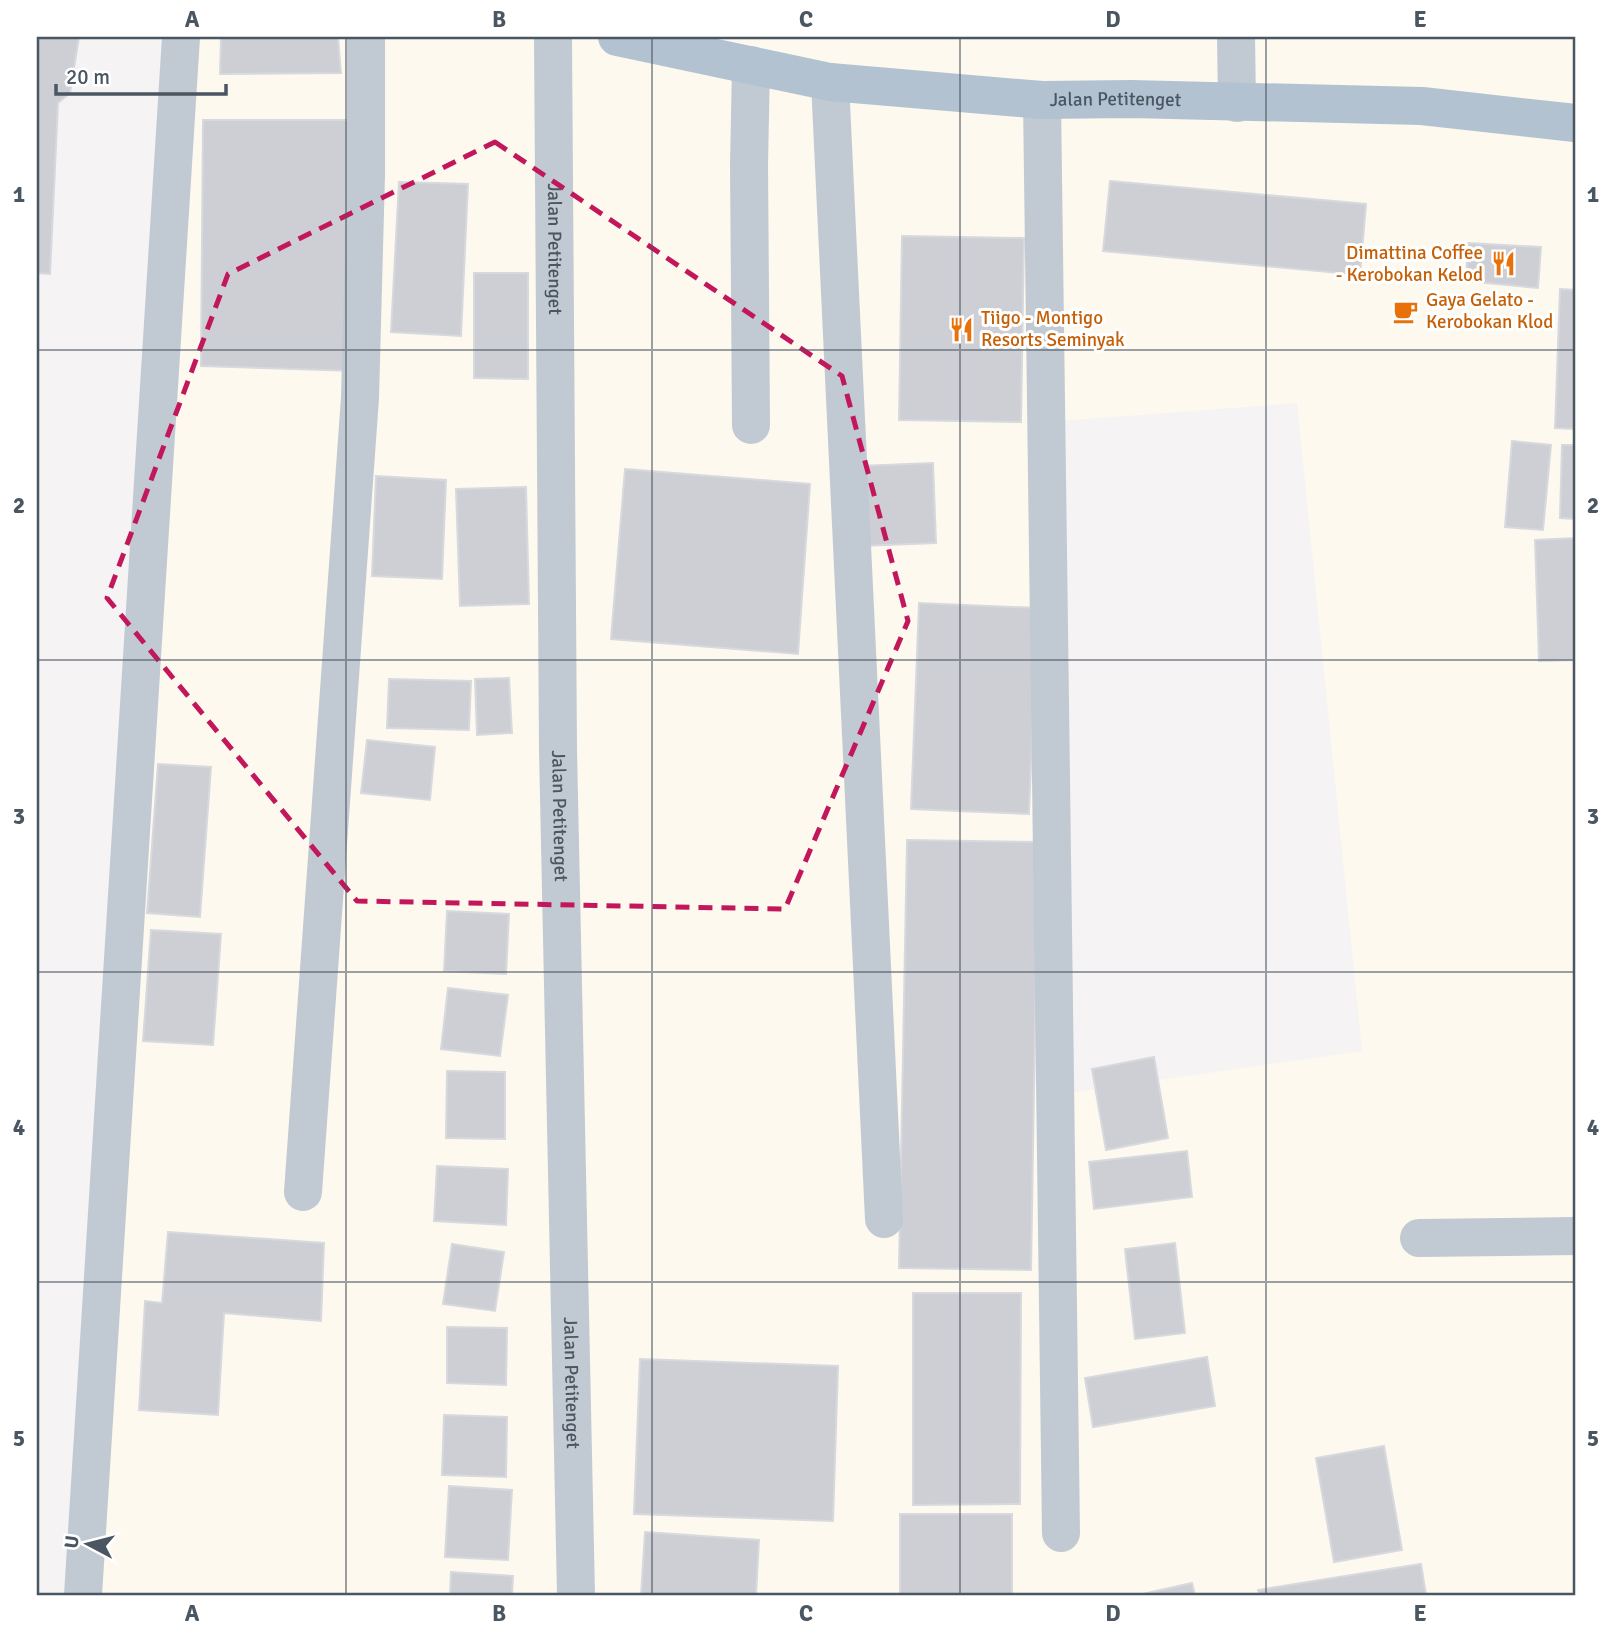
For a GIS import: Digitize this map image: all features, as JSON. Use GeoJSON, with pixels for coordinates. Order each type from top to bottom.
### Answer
{"type":"FeatureCollection","features":[{"type":"Feature","properties":{"kind":"main road","name":"Jalan Petitenget"},"geometry":{"type":"LineString","coordinates":[[617,37],[830,82],[1042,100],[1131,99],[1422,106],[1575,122]]}},
{"type":"Feature","properties":{"kind":"street"},"geometry":{"type":"LineString","coordinates":[[83,1595],[181,37]]}},
{"type":"Feature","properties":{"kind":"street"},"geometry":{"type":"LineString","coordinates":[[303,1192],[360,398],[366,175],[366,37]]}},
{"type":"Feature","properties":{"kind":"street","name":"Jalan Petitenget"},"geometry":{"type":"LineString","coordinates":[[554,37],[558,763],[576,1595]]}},
{"type":"Feature","properties":{"kind":"street"},"geometry":{"type":"LineString","coordinates":[[1236,37],[1237,103]]}},
{"type":"Feature","properties":{"kind":"street"},"geometry":{"type":"LineString","coordinates":[[751,65],[751,425]]}},
{"type":"Feature","properties":{"kind":"street"},"geometry":{"type":"LineString","coordinates":[[830,82],[884,1219]]}},
{"type":"Feature","properties":{"kind":"street"},"geometry":{"type":"LineString","coordinates":[[1042,100],[1061,1533]]}},
{"type":"Feature","properties":{"kind":"street"},"geometry":{"type":"LineString","coordinates":[[1419,1238],[1575,1236]]}},
{"type":"Feature","properties":{"kind":"highlighted area"},"geometry":{"type":"Polygon","coordinates":[[[495,142],[842,376],[908,621],[785,909],[357,901],[107,598],[228,274],[495,142]]]}},
{"type":"Feature","properties":{"kind":"shaded area"},"geometry":{"type":"Polygon","coordinates":[[[173,37],[1575,37],[1575,1595],[85,1595],[173,37]],[[1297,403],[1034,423],[1061,1094],[1362,1051],[1297,403]]]}},
{"type":"Feature","properties":{"kind":"building"},"geometry":{"type":"Polygon","coordinates":[[[37,37],[79,37],[70,93],[58,103],[50,274],[37,273],[37,37]]]}},
{"type":"Feature","properties":{"kind":"building"},"geometry":{"type":"Polygon","coordinates":[[[221,37],[338,37],[341,73],[220,74],[221,37]]]}},
{"type":"Feature","properties":{"kind":"building"},"geometry":{"type":"Polygon","coordinates":[[[203,120],[353,120],[357,371],[201,366],[203,120]]]}},
{"type":"Feature","properties":{"kind":"building"},"geometry":{"type":"Polygon","coordinates":[[[1110,181],[1366,204],[1360,275],[1103,251],[1110,181]]]}},
{"type":"Feature","properties":{"kind":"building"},"geometry":{"type":"Polygon","coordinates":[[[399,182],[468,184],[461,336],[391,332],[399,182]]]}},
{"type":"Feature","properties":{"kind":"building","name":"Tiigo - Montigo Resorts Seminyak"},"geometry":{"type":"Polygon","coordinates":[[[902,236],[1024,238],[1021,422],[899,420],[902,236]]]}},
{"type":"Feature","properties":{"kind":"building","name":"Dimattina Coffee - Kerobokan Kelod"},"geometry":{"type":"Polygon","coordinates":[[[1468,243],[1541,247],[1538,288],[1466,281],[1468,243]]]}},
{"type":"Feature","properties":{"kind":"building"},"geometry":{"type":"Polygon","coordinates":[[[474,273],[528,273],[528,379],[474,378],[474,273]]]}},
{"type":"Feature","properties":{"kind":"building"},"geometry":{"type":"Polygon","coordinates":[[[1560,289],[1575,290],[1575,429],[1555,428],[1560,289]]]}},
{"type":"Feature","properties":{"kind":"building"},"geometry":{"type":"Polygon","coordinates":[[[1512,441],[1551,445],[1543,530],[1505,527],[1512,441]]]}},
{"type":"Feature","properties":{"kind":"building"},"geometry":{"type":"Polygon","coordinates":[[[1562,445],[1575,445],[1575,519],[1560,518],[1562,445]]]}},
{"type":"Feature","properties":{"kind":"building"},"geometry":{"type":"Polygon","coordinates":[[[933,463],[936,543],[861,546],[859,466],[933,463]]]}},
{"type":"Feature","properties":{"kind":"building"},"geometry":{"type":"Polygon","coordinates":[[[625,469],[810,484],[798,654],[611,639],[625,469]]]}},
{"type":"Feature","properties":{"kind":"building"},"geometry":{"type":"Polygon","coordinates":[[[376,476],[446,480],[442,579],[372,576],[376,476]]]}},
{"type":"Feature","properties":{"kind":"building"},"geometry":{"type":"Polygon","coordinates":[[[526,487],[529,604],[460,606],[456,489],[526,487]]]}},
{"type":"Feature","properties":{"kind":"building"},"geometry":{"type":"Polygon","coordinates":[[[1575,538],[1575,660],[1539,661],[1535,540],[1575,538]]]}},
{"type":"Feature","properties":{"kind":"building"},"geometry":{"type":"Polygon","coordinates":[[[919,603],[1037,608],[1029,814],[911,809],[919,603]]]}},
{"type":"Feature","properties":{"kind":"building"},"geometry":{"type":"Polygon","coordinates":[[[509,678],[512,733],[477,735],[475,679],[509,678]]]}},
{"type":"Feature","properties":{"kind":"building"},"geometry":{"type":"Polygon","coordinates":[[[389,679],[471,681],[469,730],[387,728],[389,679]]]}},
{"type":"Feature","properties":{"kind":"building"},"geometry":{"type":"Polygon","coordinates":[[[367,740],[435,747],[430,800],[361,793],[367,740]]]}},
{"type":"Feature","properties":{"kind":"building"},"geometry":{"type":"Polygon","coordinates":[[[158,764],[211,767],[200,917],[147,913],[158,764]]]}},
{"type":"Feature","properties":{"kind":"building"},"geometry":{"type":"Polygon","coordinates":[[[907,840],[1038,842],[1031,1270],[899,1268],[907,840]]]}},
{"type":"Feature","properties":{"kind":"building"},"geometry":{"type":"Polygon","coordinates":[[[447,911],[509,914],[506,974],[444,971],[447,911]]]}},
{"type":"Feature","properties":{"kind":"building"},"geometry":{"type":"Polygon","coordinates":[[[151,930],[221,934],[213,1045],[143,1041],[151,930]]]}},
{"type":"Feature","properties":{"kind":"building"},"geometry":{"type":"Polygon","coordinates":[[[448,988],[508,995],[500,1056],[441,1049],[448,988]]]}},
{"type":"Feature","properties":{"kind":"building"},"geometry":{"type":"Polygon","coordinates":[[[1154,1057],[1168,1138],[1106,1150],[1092,1069],[1154,1057]]]}},
{"type":"Feature","properties":{"kind":"building"},"geometry":{"type":"Polygon","coordinates":[[[447,1071],[505,1072],[505,1139],[446,1138],[447,1071]]]}},
{"type":"Feature","properties":{"kind":"building"},"geometry":{"type":"Polygon","coordinates":[[[1187,1151],[1192,1197],[1094,1209],[1089,1162],[1187,1151]]]}},
{"type":"Feature","properties":{"kind":"building"},"geometry":{"type":"Polygon","coordinates":[[[437,1166],[508,1169],[506,1225],[434,1221],[437,1166]]]}},
{"type":"Feature","properties":{"kind":"building"},"geometry":{"type":"Polygon","coordinates":[[[168,1232],[324,1243],[321,1321],[224,1313],[218,1415],[139,1410],[145,1301],[162,1303],[168,1232]]]}},
{"type":"Feature","properties":{"kind":"building"},"geometry":{"type":"Polygon","coordinates":[[[1175,1243],[1185,1333],[1135,1339],[1125,1249],[1175,1243]]]}},
{"type":"Feature","properties":{"kind":"building"},"geometry":{"type":"Polygon","coordinates":[[[452,1244],[504,1252],[495,1311],[443,1304],[452,1244]]]}},
{"type":"Feature","properties":{"kind":"building"},"geometry":{"type":"Polygon","coordinates":[[[913,1293],[1021,1293],[1020,1504],[913,1505],[913,1293]]]}},
{"type":"Feature","properties":{"kind":"building"},"geometry":{"type":"Polygon","coordinates":[[[447,1327],[507,1328],[506,1385],[447,1383],[447,1327]]]}},
{"type":"Feature","properties":{"kind":"building"},"geometry":{"type":"Polygon","coordinates":[[[1207,1357],[1215,1406],[1093,1427],[1085,1378],[1207,1357]]]}},
{"type":"Feature","properties":{"kind":"building"},"geometry":{"type":"Polygon","coordinates":[[[640,1359],[838,1366],[833,1521],[634,1514],[640,1359]]]}},
{"type":"Feature","properties":{"kind":"building"},"geometry":{"type":"Polygon","coordinates":[[[444,1415],[507,1417],[506,1477],[442,1475],[444,1415]]]}},
{"type":"Feature","properties":{"kind":"building"},"geometry":{"type":"Polygon","coordinates":[[[1384,1446],[1402,1550],[1334,1562],[1316,1458],[1384,1446]]]}},
{"type":"Feature","properties":{"kind":"building"},"geometry":{"type":"Polygon","coordinates":[[[449,1486],[512,1490],[508,1560],[445,1557],[449,1486]]]}},
{"type":"Feature","properties":{"kind":"building"},"geometry":{"type":"Polygon","coordinates":[[[900,1514],[1012,1514],[1012,1595],[900,1595],[900,1514]]]}},
{"type":"Feature","properties":{"kind":"building"},"geometry":{"type":"Polygon","coordinates":[[[645,1532],[759,1540],[756,1595],[641,1595],[645,1532]]]}},
{"type":"Feature","properties":{"kind":"building"},"geometry":{"type":"Polygon","coordinates":[[[1421,1564],[1426,1595],[1259,1595],[1258,1590],[1421,1564]]]}},
{"type":"Feature","properties":{"kind":"building"},"geometry":{"type":"Polygon","coordinates":[[[451,1572],[513,1576],[512,1595],[450,1595],[451,1572]]]}},
{"type":"Feature","properties":{"kind":"building"},"geometry":{"type":"Polygon","coordinates":[[[1192,1583],[1195,1595],[1138,1595],[1192,1583]]]}},
{"type":"Feature","properties":{"kind":"place","name":"Dimattina Coffee - Kerobokan Kelod"},"geometry":{"type":"Point","coordinates":[1503,264]}},
{"type":"Feature","properties":{"kind":"place","name":"Gaya Gelato - Kerobokan Klod"},"geometry":{"type":"Point","coordinates":[1406,311]}},
{"type":"Feature","properties":{"kind":"place","name":"Tiigo - Montigo Resorts Seminyak"},"geometry":{"type":"Point","coordinates":[961,329]}}]}
